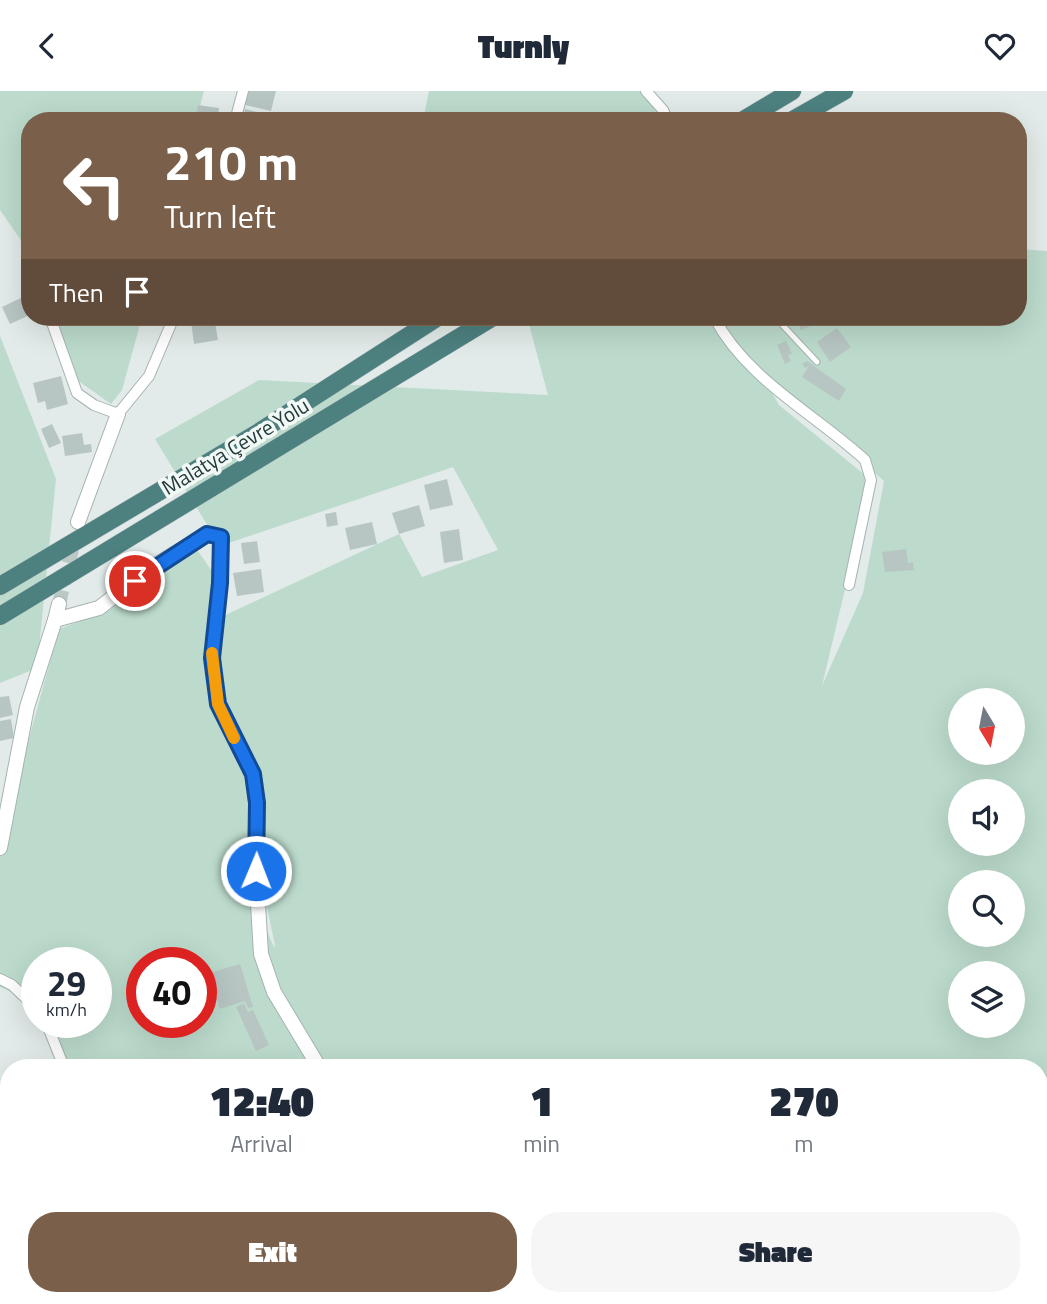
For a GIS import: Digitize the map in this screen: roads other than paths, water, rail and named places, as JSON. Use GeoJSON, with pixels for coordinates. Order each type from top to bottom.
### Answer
{"type":"FeatureCollection","features":[{"type":"Feature","properties":{"kind":"highway"},"geometry":{"type":"LineString","coordinates":[[757,112],[792,91]]}},
{"type":"Feature","properties":{"kind":"highway"},"geometry":{"type":"LineString","coordinates":[[807,112],[844,91]]}},
{"type":"Feature","properties":{"kind":"highway","name":"Malatya Çevre Yolu"},"geometry":{"type":"LineString","coordinates":[[0,586],[256,434],[424,326]]}},
{"type":"Feature","properties":{"kind":"highway","name":"Malatya Çevre Yolu"},"geometry":{"type":"LineString","coordinates":[[0,616],[479,326]]}},
{"type":"Feature","properties":{"kind":"street"},"geometry":{"type":"LineString","coordinates":[[237,112],[243,91]]}},
{"type":"Feature","properties":{"kind":"street"},"geometry":{"type":"LineString","coordinates":[[646,91],[664,112]]}},
{"type":"Feature","properties":{"kind":"street"},"geometry":{"type":"LineString","coordinates":[[53,326],[77,393],[94,405],[118,414]]}},
{"type":"Feature","properties":{"kind":"street"},"geometry":{"type":"LineString","coordinates":[[78,521],[118,414],[149,376],[170,326]]}},
{"type":"Feature","properties":{"kind":"street"},"geometry":{"type":"LineString","coordinates":[[718,326],[744,360],[865,460],[871,480],[849,585]]}},
{"type":"Feature","properties":{"kind":"street"},"geometry":{"type":"LineString","coordinates":[[55,620],[99,608],[152,567],[207,534],[221,537],[220,583],[212,658],[218,704],[253,774],[257,803],[256,871],[261,954],[274,992],[314,1059]]}},
{"type":"Feature","properties":{"kind":"street"},"geometry":{"type":"LineString","coordinates":[[0,849],[27,707],[59,604]]}},
{"type":"Feature","properties":{"kind":"street"},"geometry":{"type":"LineString","coordinates":[[0,979],[21,994]]}},
{"type":"Feature","properties":{"kind":"street"},"geometry":{"type":"LineString","coordinates":[[52,1038],[61,1059]]}},
{"type":"Feature","properties":{"kind":"lane"},"geometry":{"type":"LineString","coordinates":[[783,326],[817,362]]}},
{"type":"Feature","properties":{"kind":"tunnel"},"geometry":{"type":"LineString","coordinates":[[59,604],[75,537]]}}]}
